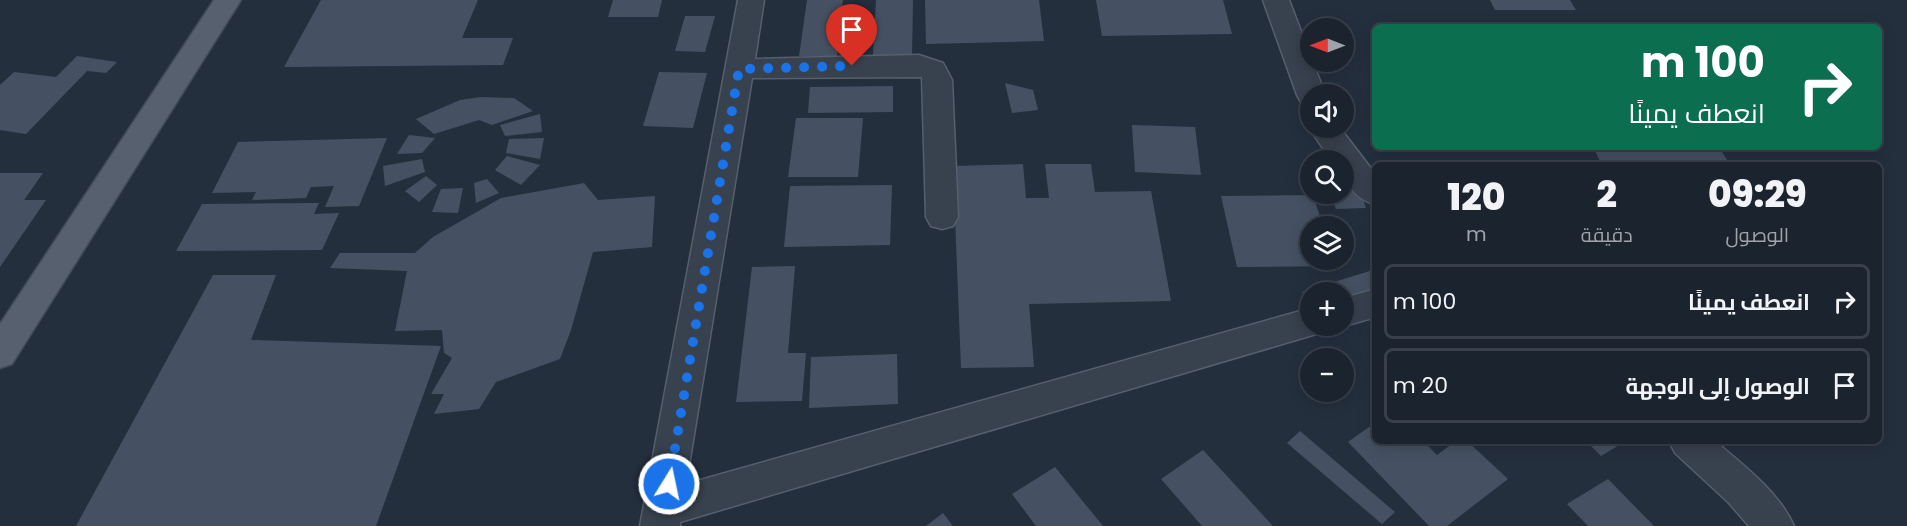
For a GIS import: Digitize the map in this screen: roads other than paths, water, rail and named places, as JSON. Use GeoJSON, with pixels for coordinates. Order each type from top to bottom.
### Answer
{"type":"FeatureCollection","features":[{"type":"Feature","properties":{"kind":"main road"},"geometry":{"type":"LineString","coordinates":[[0,352],[228,0]]}},
{"type":"Feature","properties":{"kind":"street"},"geometry":{"type":"LineString","coordinates":[[751,0],[662,517],[1300,324]]}},
{"type":"Feature","properties":{"kind":"street"},"geometry":{"type":"LineString","coordinates":[[1276,0],[1307,84]]}},
{"type":"Feature","properties":{"kind":"street"},"geometry":{"type":"LineString","coordinates":[[739,69],[919,65],[933,70],[938,80],[942,217]]}},
{"type":"Feature","properties":{"kind":"street"},"geometry":{"type":"LineString","coordinates":[[1331,138],[1372,190]]}},
{"type":"Feature","properties":{"kind":"street"},"geometry":{"type":"LineString","coordinates":[[1354,309],[1372,304]]}},
{"type":"Feature","properties":{"kind":"street"},"geometry":{"type":"LineString","coordinates":[[1691,444],[1742,489],[1774,526]]}}]}
